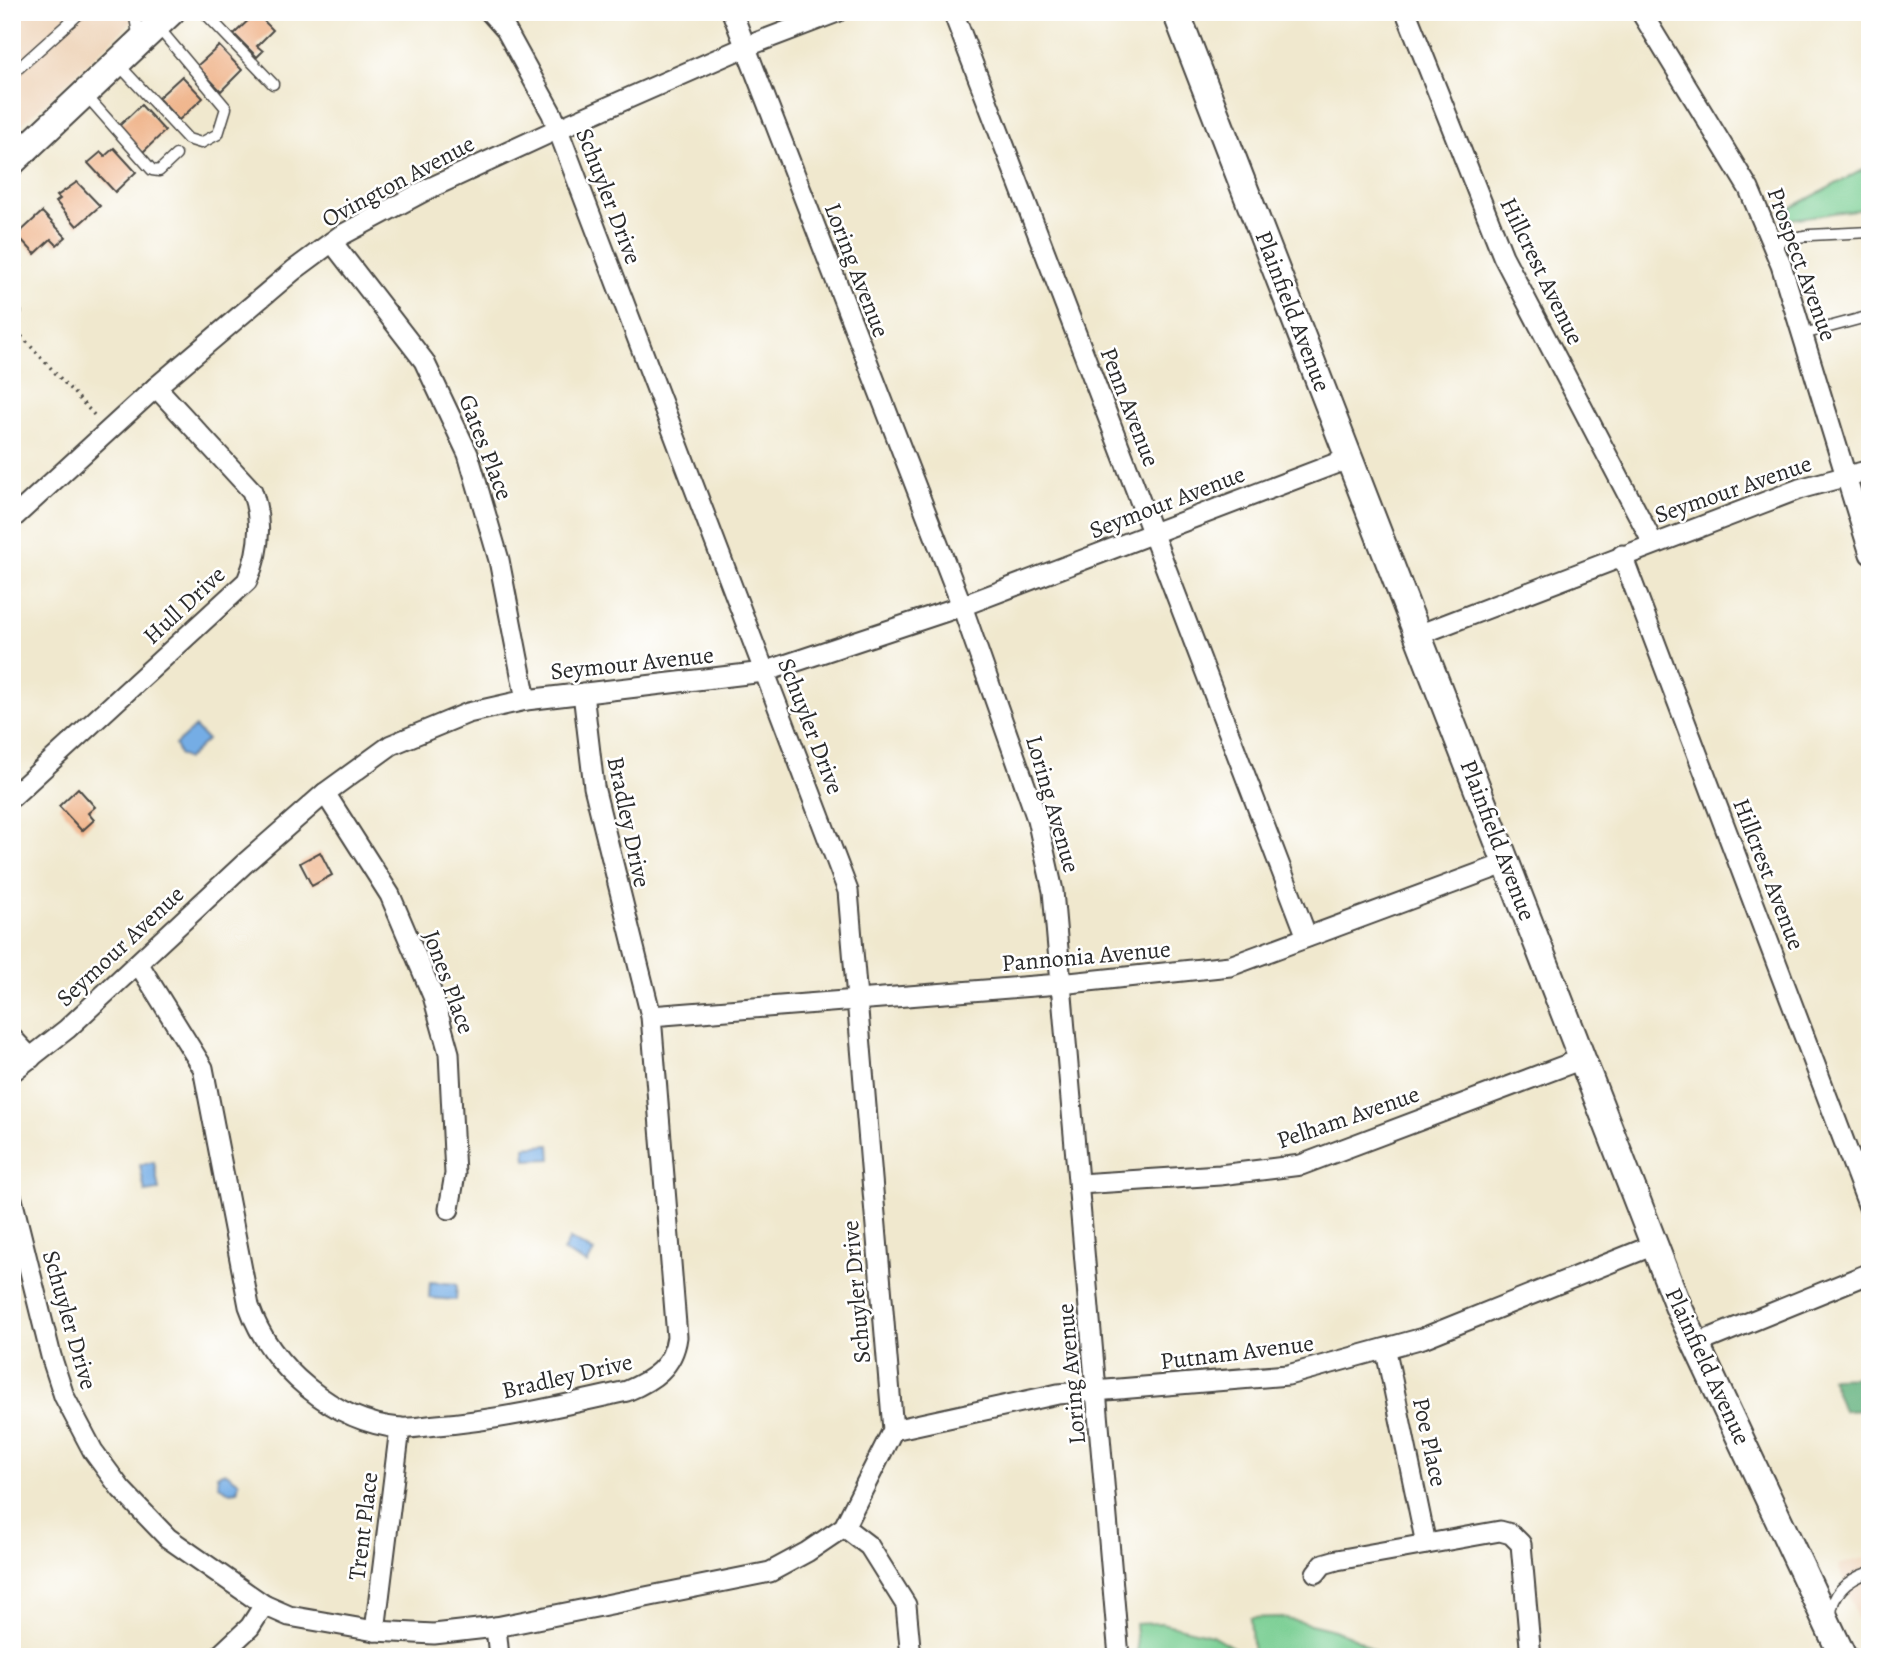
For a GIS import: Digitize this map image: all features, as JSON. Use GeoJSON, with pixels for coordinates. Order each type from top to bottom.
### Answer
{"type":"FeatureCollection","features":[{"type":"Feature","properties":{"kind":"street","name":"Schuyler Drive"},"geometry":{"type":"LineString","coordinates":[[12,1199],[64,1396],[93,1451],[121,1489],[168,1538],[264,1605],[289,1616],[376,1631],[434,1634],[496,1627],[770,1572],[807,1552],[844,1527],[894,1430],[855,1001],[848,891],[558,129],[506,30],[490,12]]}},
{"type":"Feature","properties":{"kind":"street","name":"Loring Avenue"},"geometry":{"type":"LineString","coordinates":[[732,12],[962,606],[1038,819],[1053,891],[1119,1657]]}},
{"type":"Feature","properties":{"kind":"street","name":"Ovington Avenue"},"geometry":{"type":"LineString","coordinates":[[12,519],[156,387],[294,270],[332,242],[428,189],[558,129],[745,47],[837,12]]}},
{"type":"Feature","properties":{"kind":"street","name":"Penn Avenue"},"geometry":{"type":"LineString","coordinates":[[953,12],[1307,937]]}},
{"type":"Feature","properties":{"kind":"street","name":"Plainfield Avenue"},"geometry":{"type":"LineString","coordinates":[[1176,12],[1654,1245],[1696,1344],[1838,1645]]}},
{"type":"Feature","properties":{"kind":"street","name":"Hillcrest Avenue"},"geometry":{"type":"LineString","coordinates":[[1406,12],[1503,256],[1653,543]]}},
{"type":"Feature","properties":{"kind":"street","name":"Prospect Avenue"},"geometry":{"type":"LineString","coordinates":[[1641,12],[1749,189],[1771,242],[1803,334],[1870,554]]}},
{"type":"Feature","properties":{"kind":"street"},"geometry":{"type":"LineString","coordinates":[[12,162],[156,27]]}},
{"type":"Feature","properties":{"kind":"street","name":"Gates Place"},"geometry":{"type":"LineString","coordinates":[[332,242],[424,361],[468,454],[499,560],[526,700]]}},
{"type":"Feature","properties":{"kind":"street","name":"Hull Drive"},"geometry":{"type":"LineString","coordinates":[[12,797],[247,581],[257,558],[259,511],[252,491],[156,387]]}},
{"type":"Feature","properties":{"kind":"street","name":"Seymour Avenue"},"geometry":{"type":"LineString","coordinates":[[12,1072],[67,1029],[324,793],[353,769],[391,745],[468,713],[526,700],[764,672],[962,606],[1350,458]]}},
{"type":"Feature","properties":{"kind":"street","name":"Seymour Avenue"},"geometry":{"type":"LineString","coordinates":[[1418,635],[1799,489],[1870,470]]}},
{"type":"Feature","properties":{"kind":"street","name":"Hillcrest Avenue"},"geometry":{"type":"LineString","coordinates":[[1622,555],[1870,1210]]}},
{"type":"Feature","properties":{"kind":"street","name":"Bradley Drive"},"geometry":{"type":"LineString","coordinates":[[138,963],[203,1068],[249,1306],[257,1327],[277,1357],[298,1379],[330,1404],[400,1428],[474,1422],[627,1391],[648,1382],[675,1354],[677,1337],[651,1016],[594,787],[583,693]]}},
{"type":"Feature","properties":{"kind":"street","name":"Jones Place"},"geometry":{"type":"LineString","coordinates":[[324,793],[390,894],[433,996],[449,1053],[455,1174],[449,1209]]}},
{"type":"Feature","properties":{"kind":"street","name":"Pannonia Avenue"},"geometry":{"type":"LineString","coordinates":[[651,1016],[1060,984],[1230,966],[1507,863]]}},
{"type":"Feature","properties":{"kind":"street"},"geometry":{"type":"LineString","coordinates":[[12,1038],[31,1058]]}},
{"type":"Feature","properties":{"kind":"street","name":"Pelham Avenue"},"geometry":{"type":"LineString","coordinates":[[1079,1184],[1220,1175],[1301,1165],[1582,1059]]}},
{"type":"Feature","properties":{"kind":"street","name":"Putnam Avenue"},"geometry":{"type":"LineString","coordinates":[[894,1430],[1058,1394],[1098,1393],[1288,1375],[1386,1351],[1654,1245]]}},
{"type":"Feature","properties":{"kind":"street"},"geometry":{"type":"LineString","coordinates":[[1696,1344],[1870,1273]]}},
{"type":"Feature","properties":{"kind":"street","name":"Poe Place"},"geometry":{"type":"LineString","coordinates":[[1386,1351],[1426,1544]]}},
{"type":"Feature","properties":{"kind":"street","name":"Trent Place"},"geometry":{"type":"LineString","coordinates":[[376,1631],[400,1428]]}},
{"type":"Feature","properties":{"kind":"street"},"geometry":{"type":"LineString","coordinates":[[844,1527],[869,1546],[906,1605],[911,1657]]}},
{"type":"Feature","properties":{"kind":"street"},"geometry":{"type":"LineString","coordinates":[[1316,1573],[1323,1564],[1337,1560],[1500,1531],[1511,1534],[1521,1544],[1531,1657]]}},
{"type":"Feature","properties":{"kind":"street"},"geometry":{"type":"LineString","coordinates":[[218,1657],[250,1627],[264,1605]]}},
{"type":"Feature","properties":{"kind":"street"},"geometry":{"type":"LineString","coordinates":[[496,1627],[499,1657]]}},
{"type":"Feature","properties":{"kind":"lane"},"geometry":{"type":"LineString","coordinates":[[12,74],[81,12]]}},
{"type":"Feature","properties":{"kind":"lane"},"geometry":{"type":"LineString","coordinates":[[117,63],[188,139],[201,143],[218,134],[226,108],[156,27],[134,12]]}},
{"type":"Feature","properties":{"kind":"lane"},"geometry":{"type":"LineString","coordinates":[[204,12],[273,84]]}},
{"type":"Feature","properties":{"kind":"lane"},"geometry":{"type":"LineString","coordinates":[[84,94],[152,170],[159,171],[176,155]]}},
{"type":"Feature","properties":{"kind":"lane"},"geometry":{"type":"LineString","coordinates":[[1771,242],[1810,235],[1870,232]]}},
{"type":"Feature","properties":{"kind":"lane"},"geometry":{"type":"LineString","coordinates":[[1803,334],[1870,316]]}},
{"type":"Feature","properties":{"kind":"lane"},"geometry":{"type":"LineString","coordinates":[[1838,1645],[1831,1611],[1836,1597],[1849,1581],[1870,1572]]}},
{"type":"Feature","properties":{"kind":"path"},"geometry":{"type":"LineString","coordinates":[[12,326],[97,419]]}},
{"type":"Feature","properties":{"kind":"shaded area"},"geometry":{"type":"Polygon","coordinates":[[[12,12],[142,12],[12,134],[12,12]]]}},
{"type":"Feature","properties":{"kind":"shaded area"},"geometry":{"type":"Polygon","coordinates":[[[1870,1556],[1870,1655],[1838,1565],[1870,1556]]]}},
{"type":"Feature","properties":{"kind":"green space"},"geometry":{"type":"Polygon","coordinates":[[[1870,166],[1870,208],[1784,220],[1781,213],[1870,166]]]}},
{"type":"Feature","properties":{"kind":"green space"},"geometry":{"type":"Polygon","coordinates":[[[1870,1377],[1870,1410],[1843,1411],[1831,1378],[1870,1377]]]}},
{"type":"Feature","properties":{"kind":"green space"},"geometry":{"type":"Polygon","coordinates":[[[1278,1617],[1318,1626],[1359,1640],[1379,1657],[1253,1657],[1250,1618],[1278,1617]]]}},
{"type":"Feature","properties":{"kind":"green space"},"geometry":{"type":"Polygon","coordinates":[[[1161,1623],[1212,1635],[1249,1657],[1138,1657],[1135,1624],[1161,1623]]]}},
{"type":"Feature","properties":{"kind":"water"},"geometry":{"type":"Polygon","coordinates":[[[195,727],[207,740],[187,759],[179,754],[175,745],[195,727]]]}},
{"type":"Feature","properties":{"kind":"water"},"geometry":{"type":"Polygon","coordinates":[[[550,1145],[551,1159],[526,1160],[525,1147],[550,1145]]]}},
{"type":"Feature","properties":{"kind":"water"},"geometry":{"type":"Polygon","coordinates":[[[154,1162],[159,1190],[145,1192],[140,1165],[154,1162]]]}},
{"type":"Feature","properties":{"kind":"water"},"geometry":{"type":"Polygon","coordinates":[[[570,1239],[594,1252],[587,1264],[563,1251],[570,1239]]]}},
{"type":"Feature","properties":{"kind":"water"},"geometry":{"type":"Polygon","coordinates":[[[430,1282],[457,1284],[456,1300],[429,1298],[430,1282]]]}},
{"type":"Feature","properties":{"kind":"water"},"geometry":{"type":"Polygon","coordinates":[[[225,1472],[239,1482],[237,1491],[229,1492],[219,1485],[217,1475],[225,1472]]]}},
{"type":"Feature","properties":{"kind":"building"},"geometry":{"type":"Polygon","coordinates":[[[256,13],[273,30],[257,46],[263,51],[257,57],[234,34],[256,13]]]}},
{"type":"Feature","properties":{"kind":"building"},"geometry":{"type":"Polygon","coordinates":[[[219,46],[242,70],[221,91],[197,66],[219,46]]]}},
{"type":"Feature","properties":{"kind":"building"},"geometry":{"type":"Polygon","coordinates":[[[182,76],[203,98],[179,120],[158,98],[182,76]]]}},
{"type":"Feature","properties":{"kind":"building"},"geometry":{"type":"Polygon","coordinates":[[[141,105],[165,131],[143,152],[119,126],[141,105]]]}},
{"type":"Feature","properties":{"kind":"building"},"geometry":{"type":"Polygon","coordinates":[[[114,148],[136,172],[115,192],[88,163],[101,152],[105,156],[114,148]]]}},
{"type":"Feature","properties":{"kind":"building"},"geometry":{"type":"Polygon","coordinates":[[[77,182],[100,206],[77,226],[56,202],[60,199],[57,196],[77,182]]]}},
{"type":"Feature","properties":{"kind":"building"},"geometry":{"type":"Polygon","coordinates":[[[42,212],[66,237],[57,245],[51,239],[35,254],[17,235],[42,212]]]}},
{"type":"Feature","properties":{"kind":"building"},"geometry":{"type":"Polygon","coordinates":[[[12,256],[22,266],[12,275],[12,256]]]}},
{"type":"Feature","properties":{"kind":"building"},"geometry":{"type":"Polygon","coordinates":[[[78,788],[95,807],[88,813],[94,820],[82,831],[59,806],[78,788]]]}},
{"type":"Feature","properties":{"kind":"building"},"geometry":{"type":"Polygon","coordinates":[[[320,852],[332,875],[312,886],[300,863],[320,852]]]}}]}
